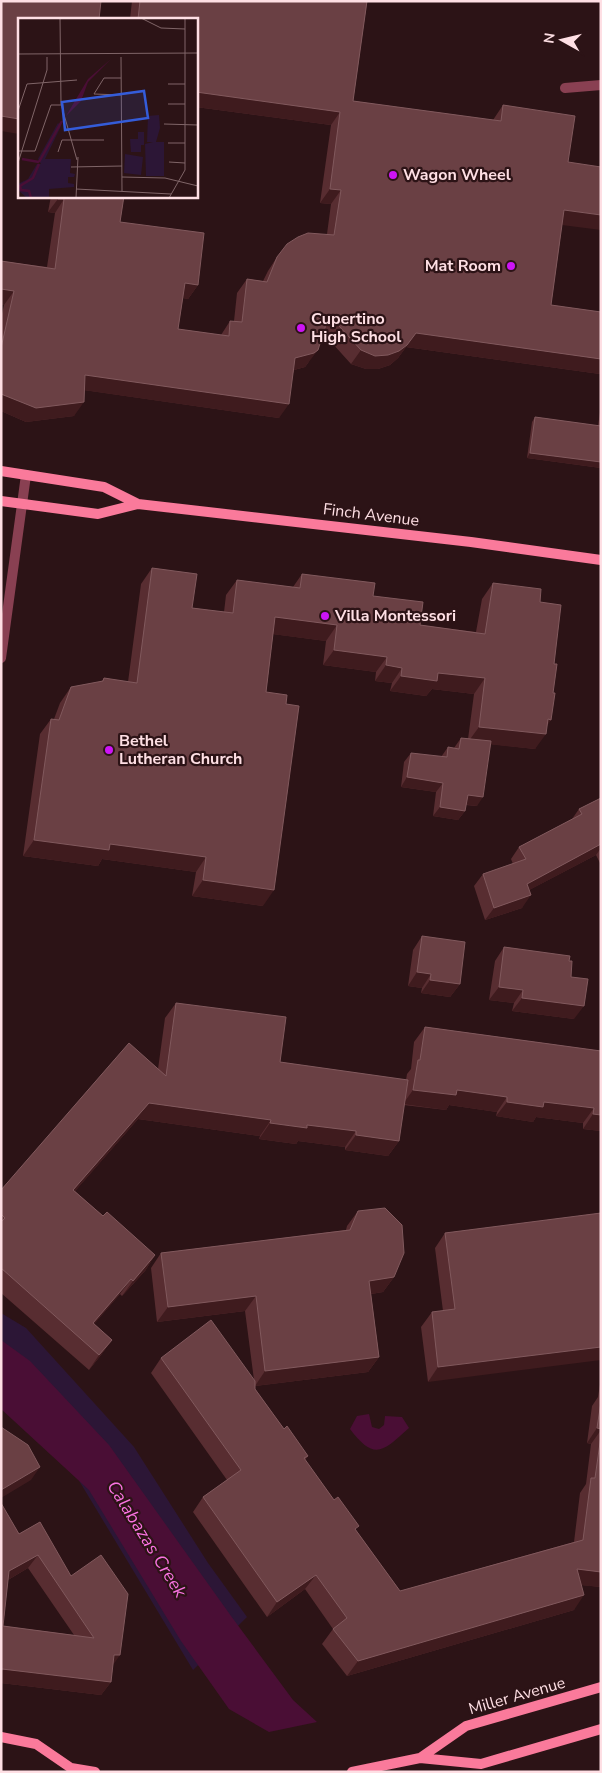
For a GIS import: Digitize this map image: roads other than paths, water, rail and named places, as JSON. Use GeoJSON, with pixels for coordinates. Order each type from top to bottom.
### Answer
{"type":"FeatureCollection","features":[{"type":"Feature","properties":{"kind":"street"},"geometry":{"type":"LineString","coordinates":[[565,88],[601,85]]}},
{"type":"Feature","properties":{"kind":"street","name":"Finch Avenue"},"geometry":{"type":"LineString","coordinates":[[1,471],[104,487],[138,504],[471,542],[601,560]]}},
{"type":"Feature","properties":{"kind":"street"},"geometry":{"type":"LineString","coordinates":[[1,658],[26,475]]}},
{"type":"Feature","properties":{"kind":"street","name":"Finch Avenue"},"geometry":{"type":"LineString","coordinates":[[1,500],[98,514],[138,504]]}},
{"type":"Feature","properties":{"kind":"street","name":"Miller Avenue"},"geometry":{"type":"LineString","coordinates":[[420,1758],[466,1726],[601,1687]]}},
{"type":"Feature","properties":{"kind":"street","name":"Miller Avenue"},"geometry":{"type":"LineString","coordinates":[[352,1772],[420,1758],[481,1764],[601,1729]]}},
{"type":"Feature","properties":{"kind":"street"},"geometry":{"type":"LineString","coordinates":[[1,1737],[36,1744],[67,1771],[95,1772]]}},
{"type":"Feature","properties":{"kind":"water","name":"Calabazas Creek"},"geometry":{"type":"Polygon","coordinates":[[[1,1340],[30,1361],[109,1445],[293,1700],[317,1722],[269,1732],[229,1709],[181,1641],[89,1490],[1,1409],[1,1340]]]}},
{"type":"Feature","properties":{"kind":"water"},"geometry":{"type":"Polygon","coordinates":[[[369,1414],[372,1427],[379,1429],[384,1425],[385,1416],[402,1417],[409,1428],[385,1447],[379,1450],[373,1449],[366,1446],[350,1429],[357,1416],[369,1414]]]}},
{"type":"Feature","properties":{"kind":"place","name":"Wagon Wheel"},"geometry":{"type":"Point","coordinates":[393,175]}},
{"type":"Feature","properties":{"kind":"place","name":"Mat Room"},"geometry":{"type":"Point","coordinates":[511,266]}},
{"type":"Feature","properties":{"kind":"place","name":"Cupertino High School"},"geometry":{"type":"Point","coordinates":[301,328]}},
{"type":"Feature","properties":{"kind":"place","name":"Villa Montessori"},"geometry":{"type":"Point","coordinates":[325,616]}},
{"type":"Feature","properties":{"kind":"place","name":"Bethel Lutheran Church"},"geometry":{"type":"Point","coordinates":[109,750]}}]}
